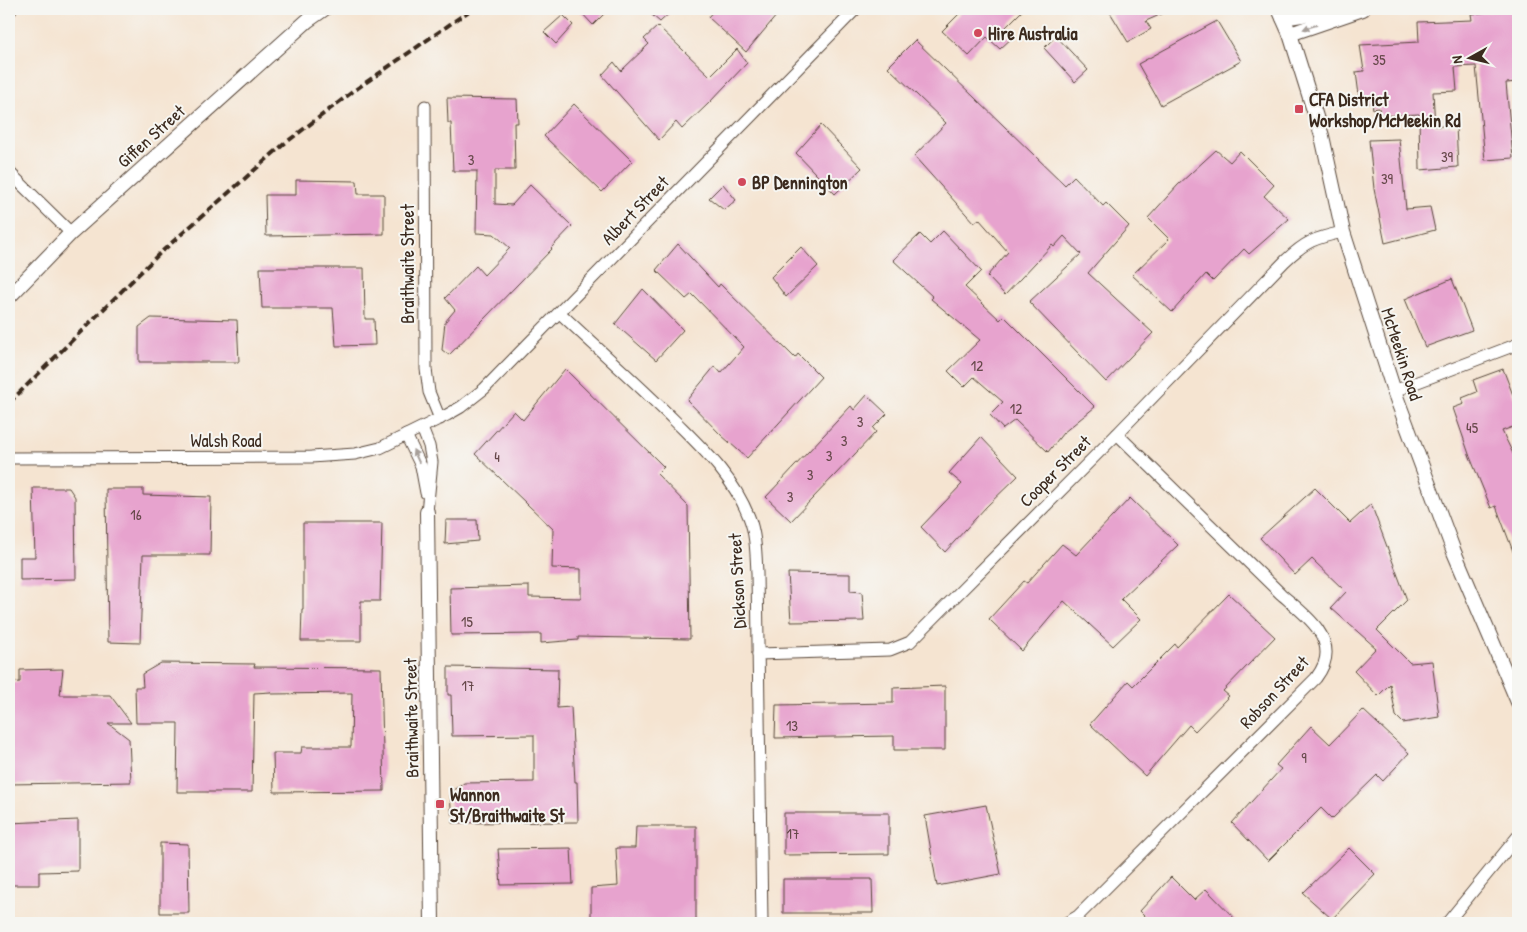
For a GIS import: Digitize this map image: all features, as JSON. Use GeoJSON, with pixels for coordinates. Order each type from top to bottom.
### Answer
{"type":"FeatureCollection","features":[{"type":"Feature","properties":{"kind":"street"},"geometry":{"type":"LineString","coordinates":[[9,12],[12,9]]}},
{"type":"Feature","properties":{"kind":"street","name":"Giffen Street"},"geometry":{"type":"LineString","coordinates":[[9,297],[71,233],[307,21],[324,9]]}},
{"type":"Feature","properties":{"kind":"street","name":"Albert Street"},"geometry":{"type":"LineString","coordinates":[[431,424],[461,407],[484,389],[856,9]]}},
{"type":"Feature","properties":{"kind":"street"},"geometry":{"type":"LineString","coordinates":[[1281,13],[1339,9]]}},
{"type":"Feature","properties":{"kind":"street"},"geometry":{"type":"LineString","coordinates":[[1290,34],[1363,9]]}},
{"type":"Feature","properties":{"kind":"street","name":"McMeekin Road"},"geometry":{"type":"LineString","coordinates":[[1281,13],[1290,34],[1322,136],[1343,232],[1394,391],[1454,552],[1518,702]]}},
{"type":"Feature","properties":{"kind":"street","name":"Braithwaite Street"},"geometry":{"type":"LineString","coordinates":[[425,106],[426,369],[431,424],[429,446],[432,462],[427,512]]}},
{"type":"Feature","properties":{"kind":"street"},"geometry":{"type":"LineString","coordinates":[[9,172],[71,233]]}},
{"type":"Feature","properties":{"kind":"street","name":"Cooper Street"},"geometry":{"type":"LineString","coordinates":[[758,654],[890,650],[910,642],[1301,246],[1321,237],[1343,232]]}},
{"type":"Feature","properties":{"kind":"street","name":"Dickson Street"},"geometry":{"type":"LineString","coordinates":[[560,313],[663,409],[719,465],[740,497],[750,519],[755,541],[758,573],[762,923]]}},
{"type":"Feature","properties":{"kind":"street"},"geometry":{"type":"LineString","coordinates":[[1394,391],[1518,344]]}},
{"type":"Feature","properties":{"kind":"street","name":"Walsh Road"},"geometry":{"type":"LineString","coordinates":[[11,461],[311,457],[355,454],[380,448],[431,424]]}},
{"type":"Feature","properties":{"kind":"street","name":"Robson Street"},"geometry":{"type":"LineString","coordinates":[[1066,923],[1078,916],[1316,678],[1324,663],[1326,647],[1319,630],[1309,619],[1117,434]]}},
{"type":"Feature","properties":{"kind":"street","name":"Braithwaite Street"},"geometry":{"type":"LineString","coordinates":[[406,435],[421,466],[425,485],[427,512],[432,923]]}},
{"type":"Feature","properties":{"kind":"street"},"geometry":{"type":"LineString","coordinates":[[1447,923],[1518,836]]}},
{"type":"Feature","properties":{"kind":"building"},"geometry":{"type":"Polygon","coordinates":[[[578,9],[609,9],[593,25],[578,9]]]}},
{"type":"Feature","properties":{"kind":"building"},"geometry":{"type":"Polygon","coordinates":[[[645,9],[674,9],[660,22],[645,9]]]}},
{"type":"Feature","properties":{"kind":"building"},"geometry":{"type":"Polygon","coordinates":[[[715,9],[782,9],[746,52],[708,17],[715,9]]]}},
{"type":"Feature","properties":{"kind":"building","name":"Hire Australia"},"geometry":{"type":"Polygon","coordinates":[[[964,9],[1024,9],[1006,27],[1014,36],[1000,49],[987,37],[969,56],[942,31],[964,9]]]}},
{"type":"Feature","properties":{"kind":"building"},"geometry":{"type":"Polygon","coordinates":[[[1108,9],[1173,9],[1146,21],[1151,29],[1128,42],[1108,9]]]}},
{"type":"Feature","properties":{"kind":"building"},"geometry":{"type":"Polygon","coordinates":[[[1518,9],[1518,82],[1506,83],[1513,158],[1485,160],[1476,66],[1455,67],[1457,91],[1433,92],[1435,126],[1456,126],[1458,167],[1420,170],[1419,114],[1380,116],[1379,108],[1373,109],[1372,103],[1360,103],[1356,72],[1364,71],[1360,45],[1419,42],[1418,22],[1472,20],[1471,14],[1518,9]]]}},
{"type":"Feature","properties":{"kind":"building"},"geometry":{"type":"Polygon","coordinates":[[[563,15],[573,25],[556,44],[544,32],[563,15]]]}},
{"type":"Feature","properties":{"kind":"building"},"geometry":{"type":"Polygon","coordinates":[[[1217,21],[1241,61],[1161,105],[1138,64],[1217,21]]]}},
{"type":"Feature","properties":{"kind":"building"},"geometry":{"type":"Polygon","coordinates":[[[658,26],[710,76],[737,49],[747,63],[682,129],[676,122],[659,140],[602,75],[614,62],[621,71],[649,44],[644,39],[658,26]]]}},
{"type":"Feature","properties":{"kind":"building"},"geometry":{"type":"Polygon","coordinates":[[[1056,36],[1088,70],[1075,82],[1044,48],[1056,36]]]}},
{"type":"Feature","properties":{"kind":"building"},"geometry":{"type":"Polygon","coordinates":[[[915,40],[1065,185],[1074,176],[1103,206],[1106,203],[1129,226],[1088,273],[1153,333],[1106,382],[1029,302],[1081,254],[1064,236],[1054,247],[1052,245],[1005,295],[987,276],[1008,252],[979,219],[974,223],[914,156],[946,123],[888,67],[915,40]]]}},
{"type":"Feature","properties":{"kind":"building"},"geometry":{"type":"Polygon","coordinates":[[[447,98],[517,99],[518,123],[514,123],[515,170],[495,170],[495,204],[512,205],[530,185],[572,226],[449,355],[442,350],[445,322],[455,310],[445,298],[476,266],[484,275],[510,248],[494,234],[476,233],[477,171],[453,171],[451,123],[448,123],[447,98]]]}},
{"type":"Feature","properties":{"kind":"building"},"geometry":{"type":"Polygon","coordinates":[[[574,104],[632,161],[602,192],[544,136],[574,104]]]}},
{"type":"Feature","properties":{"kind":"building"},"geometry":{"type":"Polygon","coordinates":[[[821,125],[862,168],[835,194],[796,153],[821,125]]]}},
{"type":"Feature","properties":{"kind":"building"},"geometry":{"type":"Polygon","coordinates":[[[1399,139],[1406,209],[1430,207],[1435,230],[1385,243],[1374,189],[1369,140],[1399,139]]]}},
{"type":"Feature","properties":{"kind":"building"},"geometry":{"type":"Polygon","coordinates":[[[1216,150],[1230,162],[1240,151],[1274,185],[1264,196],[1289,219],[1249,254],[1244,249],[1213,281],[1206,274],[1172,312],[1132,275],[1169,239],[1148,218],[1178,185],[1216,150]]]}},
{"type":"Feature","properties":{"kind":"building"},"geometry":{"type":"Polygon","coordinates":[[[296,180],[357,181],[358,194],[384,194],[384,234],[266,236],[265,195],[296,195],[296,180]]]}},
{"type":"Feature","properties":{"kind":"building"},"geometry":{"type":"Polygon","coordinates":[[[723,184],[736,200],[724,210],[709,198],[723,184]]]}},
{"type":"Feature","properties":{"kind":"building"},"geometry":{"type":"Polygon","coordinates":[[[943,231],[981,271],[965,287],[1000,320],[1004,316],[1095,407],[1063,433],[1048,452],[1015,420],[1003,429],[990,415],[1003,402],[974,377],[964,387],[948,371],[980,340],[931,299],[933,297],[893,260],[920,234],[930,244],[943,231]]]}},
{"type":"Feature","properties":{"kind":"building"},"geometry":{"type":"Polygon","coordinates":[[[678,244],[718,287],[720,284],[795,358],[798,354],[821,377],[747,458],[721,435],[687,400],[715,366],[721,373],[744,347],[692,294],[686,299],[656,270],[678,244]]]}},
{"type":"Feature","properties":{"kind":"building"},"geometry":{"type":"Polygon","coordinates":[[[801,247],[818,266],[786,297],[771,277],[801,247]]]}},
{"type":"Feature","properties":{"kind":"building"},"geometry":{"type":"Polygon","coordinates":[[[260,268],[364,268],[365,319],[374,319],[375,345],[336,346],[333,308],[262,308],[260,268]]]}},
{"type":"Feature","properties":{"kind":"building"},"geometry":{"type":"Polygon","coordinates":[[[1452,279],[1472,330],[1425,347],[1405,299],[1452,279]]]}},
{"type":"Feature","properties":{"kind":"building"},"geometry":{"type":"Polygon","coordinates":[[[643,289],[683,330],[656,360],[615,324],[643,289]]]}},
{"type":"Feature","properties":{"kind":"building"},"geometry":{"type":"Polygon","coordinates":[[[151,318],[237,320],[239,362],[139,362],[139,327],[151,318]]]}},
{"type":"Feature","properties":{"kind":"building"},"geometry":{"type":"Polygon","coordinates":[[[565,369],[664,467],[657,474],[688,506],[690,639],[578,637],[578,640],[541,643],[541,634],[451,635],[450,588],[529,586],[529,597],[581,598],[581,569],[552,568],[553,529],[475,454],[514,411],[523,420],[565,369]]]}},
{"type":"Feature","properties":{"kind":"building"},"geometry":{"type":"Polygon","coordinates":[[[1503,369],[1518,408],[1518,425],[1502,431],[1518,464],[1517,562],[1496,506],[1491,508],[1470,457],[1453,408],[1464,404],[1462,398],[1477,392],[1473,380],[1503,369]]]}},
{"type":"Feature","properties":{"kind":"building"},"geometry":{"type":"Polygon","coordinates":[[[867,395],[887,414],[873,428],[876,432],[791,521],[766,497],[851,406],[854,410],[867,395]]]}},
{"type":"Feature","properties":{"kind":"building"},"geometry":{"type":"Polygon","coordinates":[[[981,437],[1018,476],[986,507],[945,552],[921,527],[962,484],[949,473],[981,437]]]}},
{"type":"Feature","properties":{"kind":"building"},"geometry":{"type":"Polygon","coordinates":[[[33,488],[69,488],[75,497],[76,579],[20,580],[20,557],[35,557],[33,488]]]}},
{"type":"Feature","properties":{"kind":"building"},"geometry":{"type":"Polygon","coordinates":[[[1315,488],[1350,523],[1371,504],[1407,600],[1377,630],[1410,663],[1432,661],[1439,717],[1403,723],[1396,716],[1390,684],[1378,696],[1354,671],[1376,648],[1331,608],[1346,592],[1312,559],[1295,575],[1260,538],[1315,488]]]}},
{"type":"Feature","properties":{"kind":"building"},"geometry":{"type":"Polygon","coordinates":[[[106,489],[143,489],[143,495],[211,497],[210,555],[143,555],[140,643],[108,642],[106,489]]]}},
{"type":"Feature","properties":{"kind":"building"},"geometry":{"type":"Polygon","coordinates":[[[1130,498],[1178,545],[1121,599],[1141,619],[1113,646],[1064,601],[1022,651],[989,619],[1024,581],[1027,583],[1062,544],[1076,555],[1130,498]]]}},
{"type":"Feature","properties":{"kind":"building"},"geometry":{"type":"Polygon","coordinates":[[[446,520],[477,520],[478,541],[445,544],[446,520]]]}},
{"type":"Feature","properties":{"kind":"building"},"geometry":{"type":"Polygon","coordinates":[[[303,523],[382,523],[380,601],[361,601],[361,641],[301,641],[303,523]]]}},
{"type":"Feature","properties":{"kind":"building"},"geometry":{"type":"Polygon","coordinates":[[[788,573],[850,574],[850,591],[862,592],[864,621],[791,622],[788,573]]]}},
{"type":"Feature","properties":{"kind":"building"},"geometry":{"type":"Polygon","coordinates":[[[1229,594],[1275,637],[1223,691],[1229,696],[1195,731],[1189,725],[1145,776],[1090,724],[1128,681],[1133,686],[1175,644],[1177,647],[1229,594]]]}},
{"type":"Feature","properties":{"kind":"building"},"geometry":{"type":"Polygon","coordinates":[[[161,663],[255,664],[254,667],[381,668],[384,791],[274,792],[273,753],[301,753],[302,747],[351,747],[352,693],[271,694],[271,692],[254,693],[252,792],[177,792],[178,723],[136,723],[135,687],[143,687],[142,674],[161,663]]]}},
{"type":"Feature","properties":{"kind":"building"},"geometry":{"type":"Polygon","coordinates":[[[448,667],[558,669],[557,708],[571,707],[578,822],[452,823],[450,793],[464,783],[534,782],[534,735],[452,736],[451,695],[448,695],[448,667]]]}},
{"type":"Feature","properties":{"kind":"building"},"geometry":{"type":"Polygon","coordinates":[[[63,669],[60,695],[110,695],[131,723],[108,723],[129,739],[131,782],[9,784],[9,683],[20,682],[20,670],[63,669]]]}},
{"type":"Feature","properties":{"kind":"building"},"geometry":{"type":"Polygon","coordinates":[[[945,686],[945,750],[894,750],[894,736],[775,738],[776,705],[893,703],[893,688],[945,686]]]}},
{"type":"Feature","properties":{"kind":"building"},"geometry":{"type":"Polygon","coordinates":[[[1363,710],[1409,753],[1383,781],[1377,775],[1332,819],[1321,808],[1268,861],[1232,823],[1281,769],[1276,765],[1311,726],[1330,744],[1363,710]]]}},
{"type":"Feature","properties":{"kind":"building"},"geometry":{"type":"Polygon","coordinates":[[[986,805],[1001,874],[937,886],[925,816],[986,805]]]}},
{"type":"Feature","properties":{"kind":"building"},"geometry":{"type":"Polygon","coordinates":[[[784,813],[889,813],[889,854],[784,855],[784,813]]]}},
{"type":"Feature","properties":{"kind":"building"},"geometry":{"type":"Polygon","coordinates":[[[78,820],[78,871],[39,872],[39,885],[9,885],[9,823],[78,820]]]}},
{"type":"Feature","properties":{"kind":"building"},"geometry":{"type":"Polygon","coordinates":[[[636,826],[696,826],[696,923],[591,923],[591,888],[618,886],[616,848],[635,848],[636,826]]]}},
{"type":"Feature","properties":{"kind":"building"},"geometry":{"type":"Polygon","coordinates":[[[160,843],[188,844],[189,913],[160,913],[160,843]]]}},
{"type":"Feature","properties":{"kind":"building"},"geometry":{"type":"Polygon","coordinates":[[[571,848],[573,884],[501,885],[498,849],[571,848]]]}},
{"type":"Feature","properties":{"kind":"building"},"geometry":{"type":"Polygon","coordinates":[[[1349,848],[1375,874],[1332,919],[1303,893],[1349,848]]]}},
{"type":"Feature","properties":{"kind":"building"},"geometry":{"type":"Polygon","coordinates":[[[1171,877],[1194,900],[1206,889],[1239,923],[1152,923],[1140,911],[1171,877]]]}},
{"type":"Feature","properties":{"kind":"building"},"geometry":{"type":"Polygon","coordinates":[[[783,879],[872,879],[873,913],[783,913],[783,879]]]}},
{"type":"Feature","properties":{"kind":"railway"},"geometry":{"type":"LineString","coordinates":[[9,403],[159,254],[284,144],[355,90],[472,9]]}},
{"type":"Feature","properties":{"kind":"place","name":"Hire Australia"},"geometry":{"type":"Point","coordinates":[978,33]}},
{"type":"Feature","properties":{"kind":"place","name":"CFA District Workshop/McMeekin Rd"},"geometry":{"type":"Point","coordinates":[1299,109]}},
{"type":"Feature","properties":{"kind":"place","name":"BP Dennington"},"geometry":{"type":"Point","coordinates":[742,182]}},
{"type":"Feature","properties":{"kind":"place","name":"Wannon St/Braithwaite St"},"geometry":{"type":"Point","coordinates":[440,804]}}]}
